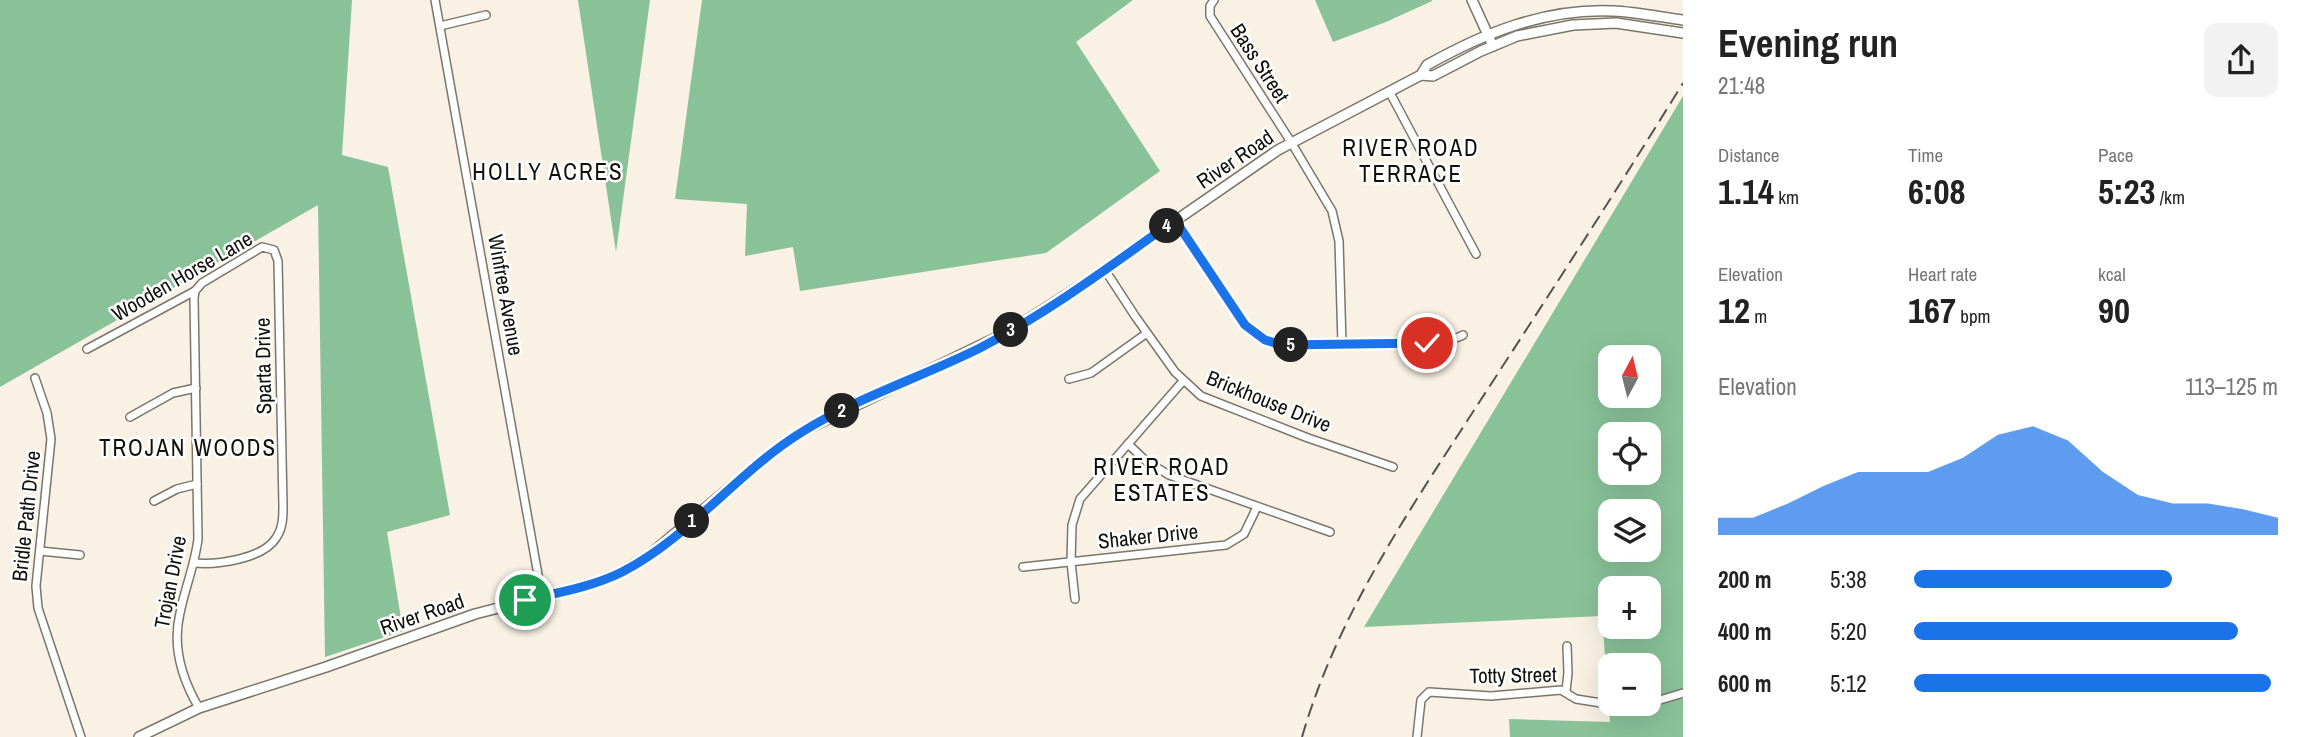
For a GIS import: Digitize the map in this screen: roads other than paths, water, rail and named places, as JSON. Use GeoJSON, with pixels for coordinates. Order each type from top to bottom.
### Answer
{"type":"FeatureCollection","features":[{"type":"Feature","properties":{"kind":"main road"},"geometry":{"type":"LineString","coordinates":[[1472,0],[1493,46]]}},
{"type":"Feature","properties":{"kind":"main road","name":"River Road"},"geometry":{"type":"LineString","coordinates":[[1421,75],[1427,65],[1488,33],[1545,17],[1588,11],[1626,12],[1683,20]]}},
{"type":"Feature","properties":{"kind":"main road","name":"River Road"},"geometry":{"type":"LineString","coordinates":[[139,737],[199,708],[326,667],[475,614],[604,580],[634,565],[674,536],[771,453],[803,431],[979,348],[1031,319],[1291,142],[1421,75],[1433,75],[1493,46],[1541,30],[1592,23],[1626,24],[1683,33]]}},
{"type":"Feature","properties":{"kind":"street","name":"Winfree Avenue"},"geometry":{"type":"LineString","coordinates":[[435,0],[542,597]]}},
{"type":"Feature","properties":{"kind":"street","name":"Bass Street"},"geometry":{"type":"LineString","coordinates":[[1214,0],[1210,6],[1210,16],[1328,202],[1336,222],[1342,344]]}},
{"type":"Feature","properties":{"kind":"street"},"geometry":{"type":"LineString","coordinates":[[440,26],[486,15]]}},
{"type":"Feature","properties":{"kind":"street"},"geometry":{"type":"LineString","coordinates":[[1389,91],[1476,254]]}},
{"type":"Feature","properties":{"kind":"street"},"geometry":{"type":"LineString","coordinates":[[1175,220],[1230,304],[1257,336],[1282,345],[1427,343],[1452,340],[1463,335]]}},
{"type":"Feature","properties":{"kind":"street","name":"Wooden Horse Lane"},"geometry":{"type":"LineString","coordinates":[[87,349],[195,291],[202,283],[262,247],[270,248],[276,253],[279,272]]}},
{"type":"Feature","properties":{"kind":"street","name":"Brickhouse Drive"},"geometry":{"type":"LineString","coordinates":[[1105,270],[1183,381],[1212,401],[1393,467]]}},
{"type":"Feature","properties":{"kind":"street","name":"Sparta Drive"},"geometry":{"type":"LineString","coordinates":[[194,563],[221,563],[262,550],[274,541],[281,529],[283,506],[279,272]]}},
{"type":"Feature","properties":{"kind":"street","name":"Trojan Drive"},"geometry":{"type":"LineString","coordinates":[[195,291],[198,539],[180,612],[177,636],[183,672],[199,708]]}},
{"type":"Feature","properties":{"kind":"street"},"geometry":{"type":"LineString","coordinates":[[1069,379],[1091,373],[1147,333]]}},
{"type":"Feature","properties":{"kind":"street","name":"Bridle Path Drive"},"geometry":{"type":"LineString","coordinates":[[35,378],[47,412],[51,439],[36,586],[37,608],[81,737]]}},
{"type":"Feature","properties":{"kind":"street"},"geometry":{"type":"LineString","coordinates":[[1075,599],[1071,562],[1072,525],[1076,508],[1086,491],[1183,381]]}},
{"type":"Feature","properties":{"kind":"street"},"geometry":{"type":"LineString","coordinates":[[130,417],[173,393],[196,388]]}},
{"type":"Feature","properties":{"kind":"street"},"geometry":{"type":"LineString","coordinates":[[1128,444],[1146,461],[1169,475],[1330,532]]}},
{"type":"Feature","properties":{"kind":"street"},"geometry":{"type":"LineString","coordinates":[[154,501],[177,489],[197,484]]}},
{"type":"Feature","properties":{"kind":"street","name":"Shaker Drive"},"geometry":{"type":"LineString","coordinates":[[1023,567],[1226,545],[1244,534],[1257,507]]}},
{"type":"Feature","properties":{"kind":"street"},"geometry":{"type":"LineString","coordinates":[[40,551],[80,555]]}},
{"type":"Feature","properties":{"kind":"street"},"geometry":{"type":"LineString","coordinates":[[1566,691],[1567,646]]}},
{"type":"Feature","properties":{"kind":"street","name":"Totty Street"},"geometry":{"type":"LineString","coordinates":[[1417,737],[1421,700],[1429,692],[1491,696],[1549,690],[1566,691],[1576,699],[1633,708],[1683,693]]}},
{"type":"Feature","properties":{"kind":"railway"},"geometry":{"type":"LineString","coordinates":[[1302,737],[1335,647],[1379,563],[1428,481],[1683,83]]}},
{"type":"Feature","properties":{"kind":"district","name":"RIVER ROAD TERRACE"},"geometry":{"type":"Point","coordinates":[1411,160]}},
{"type":"Feature","properties":{"kind":"district","name":"HOLLY ACRES"},"geometry":{"type":"Point","coordinates":[548,171]}},
{"type":"Feature","properties":{"kind":"district","name":"TROJAN WOODS"},"geometry":{"type":"Point","coordinates":[188,447]}},
{"type":"Feature","properties":{"kind":"district","name":"RIVER ROAD ESTATES"},"geometry":{"type":"Point","coordinates":[1162,479]}}]}
